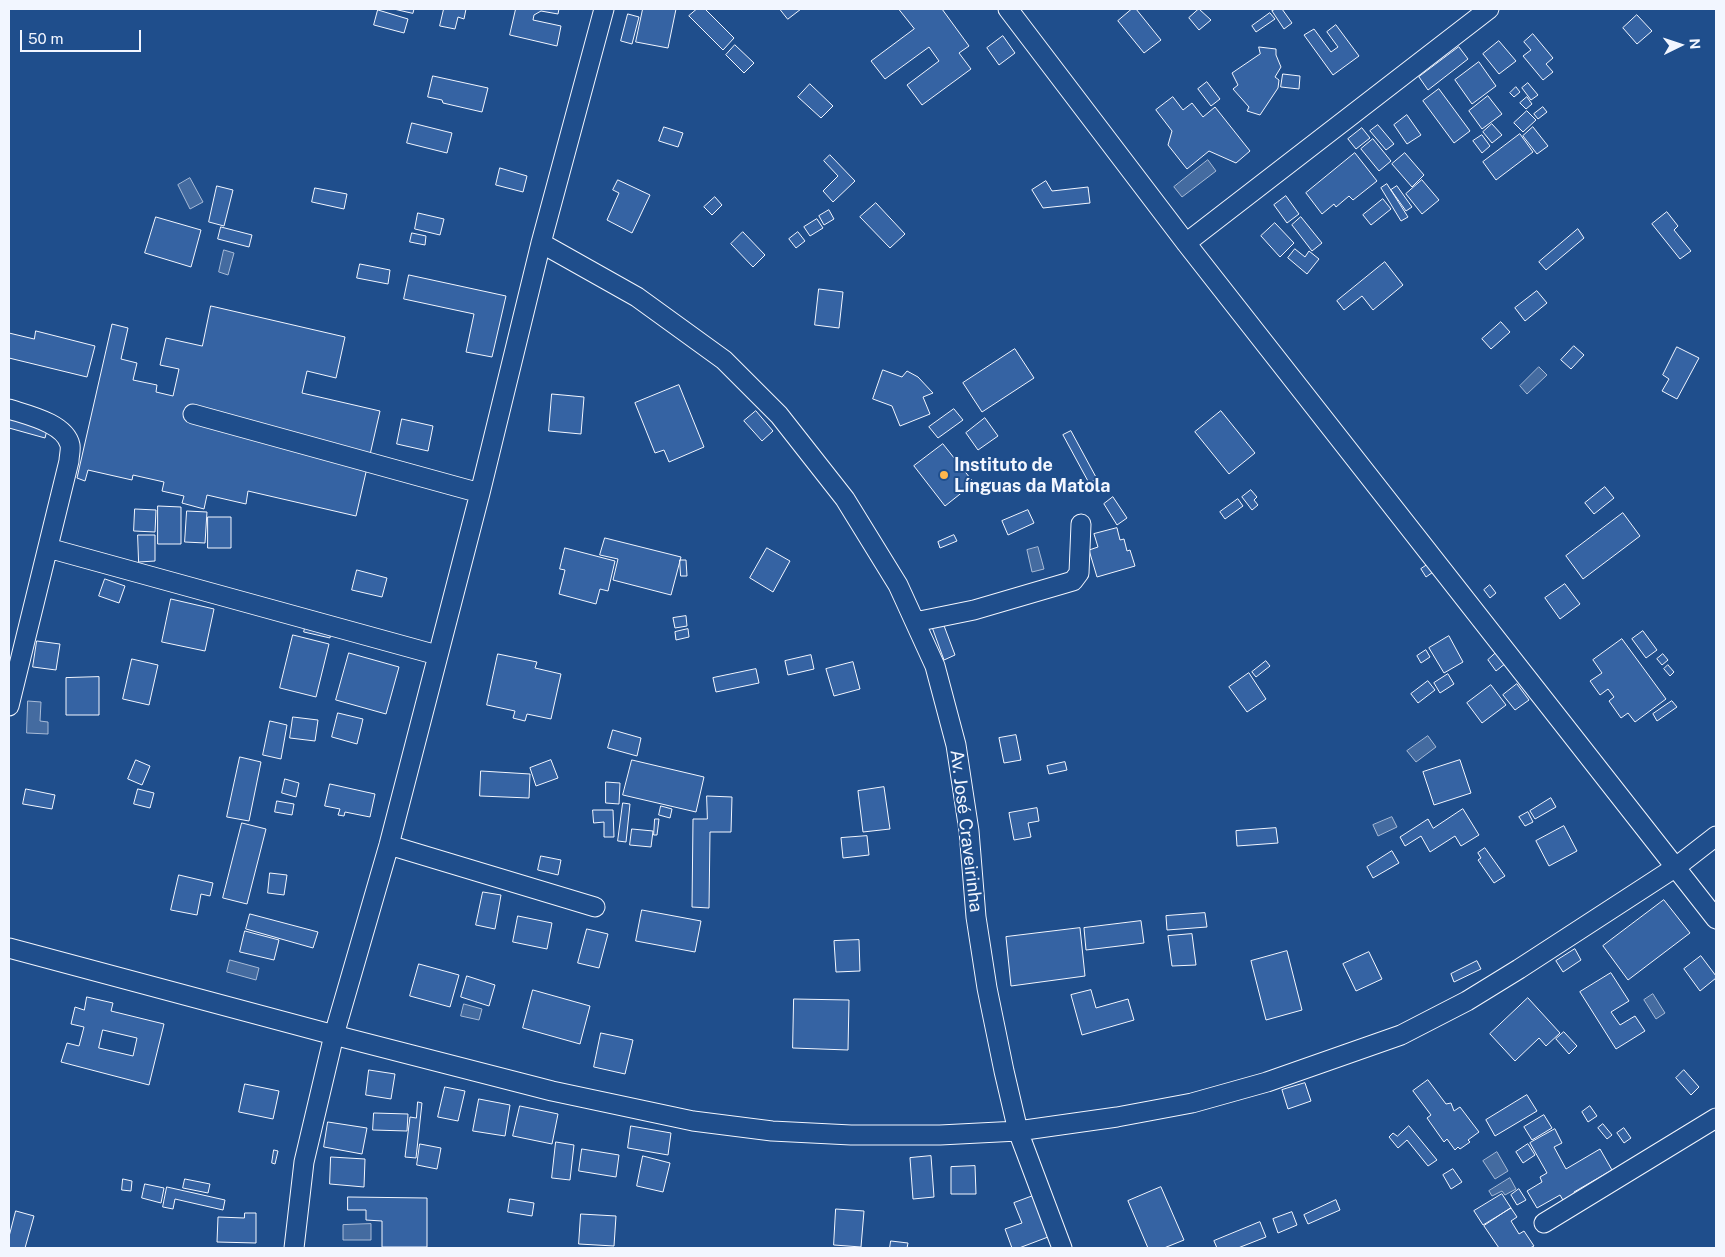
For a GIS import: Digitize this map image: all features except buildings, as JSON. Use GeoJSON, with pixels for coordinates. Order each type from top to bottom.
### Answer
{"type":"FeatureCollection","features":[{"type":"Feature","properties":{"kind":"street"},"geometry":{"type":"LineString","coordinates":[[294,1248],[304,1162],[334,1035],[389,846],[480,493],[541,243],[604,9]]}},
{"type":"Feature","properties":{"kind":"street"},"geometry":{"type":"LineString","coordinates":[[1008,9],[1186,242],[1716,919]]}},
{"type":"Feature","properties":{"kind":"street"},"geometry":{"type":"LineString","coordinates":[[1186,242],[1489,9]]}},
{"type":"Feature","properties":{"kind":"street","name":"Av. José Craveirinha"},"geometry":{"type":"LineString","coordinates":[[541,243],[638,297],[724,360],[779,415],[845,499],[898,585],[935,666],[956,745],[969,831],[976,917],[987,988],[1018,1131],[1062,1248]]}},
{"type":"Feature","properties":{"kind":"street"},"geometry":{"type":"LineString","coordinates":[[9,409],[55,425],[65,435],[70,446],[69,461],[9,706]]}},
{"type":"Feature","properties":{"kind":"street"},"geometry":{"type":"LineString","coordinates":[[193,414],[480,493]]}},
{"type":"Feature","properties":{"kind":"street"},"geometry":{"type":"LineString","coordinates":[[915,622],[974,610],[1073,581],[1079,573],[1081,524]]}},
{"type":"Feature","properties":{"kind":"street"},"geometry":{"type":"LineString","coordinates":[[48,548],[437,655]]}},
{"type":"Feature","properties":{"kind":"street"},"geometry":{"type":"LineString","coordinates":[[9,948],[552,1091],[693,1121],[772,1131],[851,1135],[940,1135],[1018,1131],[1117,1117],[1192,1103],[1267,1082],[1340,1058],[1401,1035],[1467,1001],[1676,867],[1716,836]]}},
{"type":"Feature","properties":{"kind":"street"},"geometry":{"type":"LineString","coordinates":[[389,846],[595,907]]}},
{"type":"Feature","properties":{"kind":"street"},"geometry":{"type":"LineString","coordinates":[[1544,1224],[1716,1118]]}},
{"type":"Feature","properties":{"kind":"water"},"geometry":{"type":"Polygon","coordinates":[[[1208,160],[1216,171],[1182,197],[1174,187],[1208,160]]]}},
{"type":"Feature","properties":{"kind":"water"},"geometry":{"type":"Polygon","coordinates":[[[190,178],[203,202],[190,209],[178,185],[190,178]]]}},
{"type":"Feature","properties":{"kind":"water"},"geometry":{"type":"Polygon","coordinates":[[[224,250],[234,253],[228,275],[219,272],[224,250]]]}},
{"type":"Feature","properties":{"kind":"water"},"geometry":{"type":"Polygon","coordinates":[[[1539,367],[1547,375],[1527,394],[1520,386],[1539,367]]]}},
{"type":"Feature","properties":{"kind":"water"},"geometry":{"type":"Polygon","coordinates":[[[1038,547],[1044,569],[1032,572],[1027,550],[1038,547]]]}},
{"type":"Feature","properties":{"kind":"water"},"geometry":{"type":"Polygon","coordinates":[[[28,701],[41,702],[40,721],[48,722],[48,734],[27,733],[28,701]]]}},
{"type":"Feature","properties":{"kind":"water"},"geometry":{"type":"Polygon","coordinates":[[[1428,736],[1436,747],[1416,762],[1407,751],[1428,736]]]}},
{"type":"Feature","properties":{"kind":"water"},"geometry":{"type":"Polygon","coordinates":[[[1392,817],[1397,827],[1378,836],[1373,825],[1392,817]]]}},
{"type":"Feature","properties":{"kind":"water"},"geometry":{"type":"Polygon","coordinates":[[[230,960],[259,968],[256,980],[227,972],[230,960]]]}},
{"type":"Feature","properties":{"kind":"water"},"geometry":{"type":"Polygon","coordinates":[[[1653,994],[1665,1013],[1656,1019],[1644,1000],[1653,994]]]}},
{"type":"Feature","properties":{"kind":"water"},"geometry":{"type":"Polygon","coordinates":[[[464,1004],[482,1009],[479,1020],[461,1016],[464,1004]]]}},
{"type":"Feature","properties":{"kind":"water"},"geometry":{"type":"Polygon","coordinates":[[[1497,1152],[1508,1171],[1495,1179],[1483,1161],[1497,1152]]]}},
{"type":"Feature","properties":{"kind":"water"},"geometry":{"type":"Polygon","coordinates":[[[1510,1178],[1516,1189],[1505,1195],[1502,1191],[1492,1196],[1489,1191],[1510,1178]]]}},
{"type":"Feature","properties":{"kind":"water"},"geometry":{"type":"Polygon","coordinates":[[[371,1224],[371,1240],[343,1240],[343,1225],[371,1224]]]}},
{"type":"Feature","properties":{"kind":"place","name":"Instituto de Línguas da Matola"},"geometry":{"type":"Point","coordinates":[944,475]}}]}
